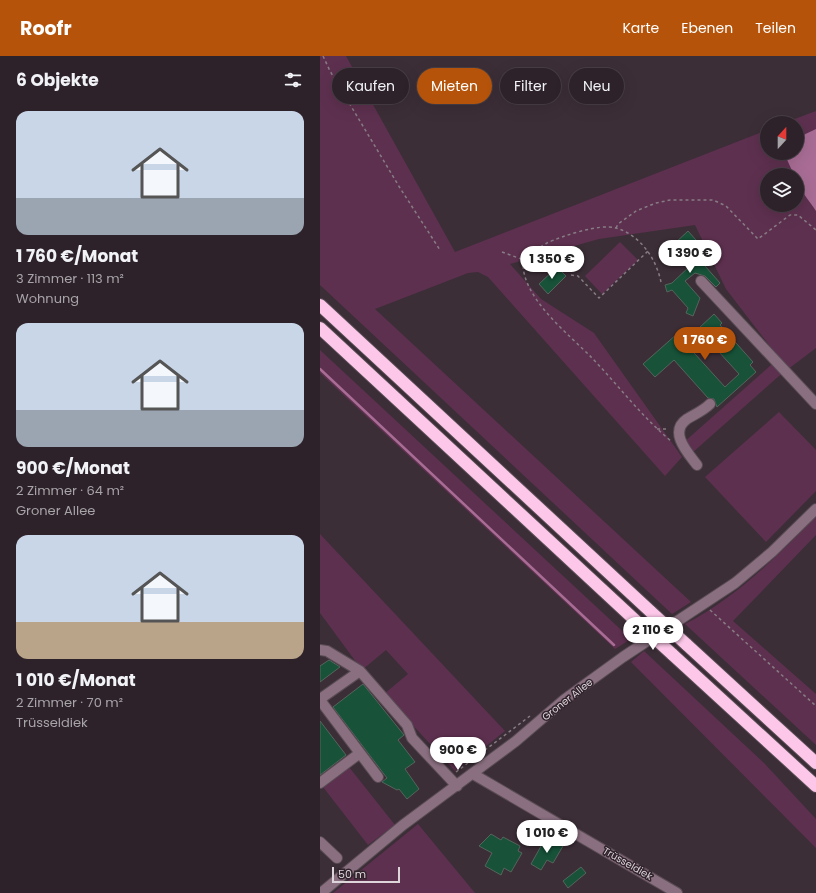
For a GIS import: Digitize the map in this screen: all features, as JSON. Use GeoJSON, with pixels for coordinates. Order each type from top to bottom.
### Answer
{"type":"FeatureCollection","features":[{"type":"Feature","properties":{"kind":"highway"},"geometry":{"type":"LineString","coordinates":[[320,305],[816,763]]}},
{"type":"Feature","properties":{"kind":"highway"},"geometry":{"type":"LineString","coordinates":[[320,328],[816,786]]}},
{"type":"Feature","properties":{"kind":"street"},"geometry":{"type":"LineString","coordinates":[[701,281],[816,404]]}},
{"type":"Feature","properties":{"kind":"street"},"geometry":{"type":"LineString","coordinates":[[697,465],[680,441],[681,429],[686,420],[703,411],[710,404]]}},
{"type":"Feature","properties":{"kind":"street","name":"Groner Allee"},"geometry":{"type":"LineString","coordinates":[[321,893],[403,826],[516,741],[565,699],[623,657],[703,606],[760,564],[816,509]]}},
{"type":"Feature","properties":{"kind":"street"},"geometry":{"type":"LineString","coordinates":[[320,650],[327,651],[360,671],[407,726],[412,738],[457,786]]}},
{"type":"Feature","properties":{"kind":"street"},"geometry":{"type":"LineString","coordinates":[[360,671],[320,700],[378,777]]}},
{"type":"Feature","properties":{"kind":"street"},"geometry":{"type":"LineString","coordinates":[[320,783],[360,753]]}},
{"type":"Feature","properties":{"kind":"street","name":"Trüsseldiek"},"geometry":{"type":"LineString","coordinates":[[473,774],[677,893]]}},
{"type":"Feature","properties":{"kind":"street"},"geometry":{"type":"LineString","coordinates":[[320,842],[337,858]]}},
{"type":"Feature","properties":{"kind":"path"},"geometry":{"type":"LineString","coordinates":[[323,56],[330,71],[396,182],[440,250]]}},
{"type":"Feature","properties":{"kind":"path"},"geometry":{"type":"LineString","coordinates":[[616,228],[618,224],[636,211],[656,204],[670,200],[713,200],[726,206],[758,239],[790,215],[798,215],[816,230]]}},
{"type":"Feature","properties":{"kind":"path"},"geometry":{"type":"LineString","coordinates":[[661,282],[655,264],[648,251],[634,238],[616,228],[599,228],[558,239],[546,244],[524,260],[522,270],[533,293],[553,322],[592,357],[657,429],[672,442],[685,449]]}},
{"type":"Feature","properties":{"kind":"path"},"geometry":{"type":"LineString","coordinates":[[571,275],[578,276],[599,298],[648,251]]}},
{"type":"Feature","properties":{"kind":"path"},"geometry":{"type":"LineString","coordinates":[[502,252],[524,260]]}},
{"type":"Feature","properties":{"kind":"path"},"geometry":{"type":"LineString","coordinates":[[657,429],[681,429]]}},
{"type":"Feature","properties":{"kind":"path"},"geometry":{"type":"LineString","coordinates":[[703,606],[716,614],[816,706]]}},
{"type":"Feature","properties":{"kind":"shaded area"},"geometry":{"type":"Polygon","coordinates":[[[320,56],[346,56],[353,68],[332,68],[332,104],[373,104],[455,252],[760,133],[760,160],[804,160],[804,116],[803,116],[816,111],[816,348],[779,376],[692,453],[683,443],[779,358],[726,289],[695,225],[599,239],[510,264],[541,299],[594,333],[682,457],[665,476],[488,277],[478,272],[468,273],[375,309],[691,602],[672,614],[320,285],[320,56]]]}},
{"type":"Feature","properties":{"kind":"shaded area"},"geometry":{"type":"Polygon","coordinates":[[[816,129],[816,211],[804,194],[804,168],[791,168],[787,160],[804,160],[804,135],[816,129]]]}},
{"type":"Feature","properties":{"kind":"shaded area"},"geometry":{"type":"Polygon","coordinates":[[[620,242],[638,260],[602,294],[585,276],[620,242]]]}},
{"type":"Feature","properties":{"kind":"shaded area"},"geometry":{"type":"Polygon","coordinates":[[[320,350],[631,639],[615,649],[320,373],[320,350]]]}},
{"type":"Feature","properties":{"kind":"shaded area"},"geometry":{"type":"Polygon","coordinates":[[[779,412],[816,450],[816,491],[766,542],[705,477],[779,412]]]}},
{"type":"Feature","properties":{"kind":"shaded area"},"geometry":{"type":"Polygon","coordinates":[[[816,517],[816,535],[733,621],[816,694],[816,745],[685,624],[704,614],[755,576],[816,517]]]}},
{"type":"Feature","properties":{"kind":"shaded area"},"geometry":{"type":"Polygon","coordinates":[[[320,534],[505,731],[455,771],[384,694],[408,674],[386,650],[362,670],[320,613],[320,534]]]}},
{"type":"Feature","properties":{"kind":"shaded area"},"geometry":{"type":"Polygon","coordinates":[[[644,651],[764,763],[816,819],[816,848],[631,662],[644,651]]]}},
{"type":"Feature","properties":{"kind":"shaded area"},"geometry":{"type":"Polygon","coordinates":[[[349,767],[395,825],[368,845],[323,787],[349,767]]]}},
{"type":"Feature","properties":{"kind":"shaded area"},"geometry":{"type":"Polygon","coordinates":[[[418,824],[475,893],[333,893],[418,824]]]}},
{"type":"Feature","properties":{"kind":"building"},"geometry":{"type":"Polygon","coordinates":[[[688,231],[696,240],[689,247],[707,264],[705,266],[720,283],[716,287],[705,276],[695,273],[685,281],[700,298],[693,316],[686,313],[688,308],[672,290],[667,292],[665,285],[672,283],[691,265],[673,245],[688,231]]]}},
{"type":"Feature","properties":{"kind":"building"},"geometry":{"type":"Polygon","coordinates":[[[557,267],[566,276],[548,294],[539,284],[557,267]]]}},
{"type":"Feature","properties":{"kind":"building"},"geometry":{"type":"Polygon","coordinates":[[[714,314],[722,323],[720,325],[753,362],[750,365],[756,372],[717,407],[714,399],[708,398],[674,360],[655,377],[643,364],[677,334],[682,340],[680,345],[684,342],[725,387],[739,374],[698,329],[714,314]]]}},
{"type":"Feature","properties":{"kind":"building"},"geometry":{"type":"Polygon","coordinates":[[[329,660],[340,667],[320,682],[320,666],[329,660]]]}},
{"type":"Feature","properties":{"kind":"building"},"geometry":{"type":"Polygon","coordinates":[[[363,684],[404,735],[398,740],[415,762],[405,769],[419,789],[407,799],[399,789],[397,790],[382,782],[387,778],[333,707],[363,684]]]}},
{"type":"Feature","properties":{"kind":"building"},"geometry":{"type":"Polygon","coordinates":[[[320,721],[346,755],[320,775],[320,721]]]}},
{"type":"Feature","properties":{"kind":"building"},"geometry":{"type":"Polygon","coordinates":[[[491,834],[501,840],[503,837],[520,846],[518,851],[522,853],[511,872],[504,868],[501,875],[485,866],[492,853],[479,846],[491,834]]]}},
{"type":"Feature","properties":{"kind":"building"},"geometry":{"type":"Polygon","coordinates":[[[545,839],[553,844],[554,841],[563,846],[553,863],[547,860],[541,870],[531,864],[545,839]]]}},
{"type":"Feature","properties":{"kind":"building"},"geometry":{"type":"Polygon","coordinates":[[[581,867],[586,873],[568,888],[563,881],[581,867]]]}},
{"type":"Feature","properties":{"kind":"waterway"},"geometry":{"type":"LineString","coordinates":[[320,369],[614,645]]}}]}
